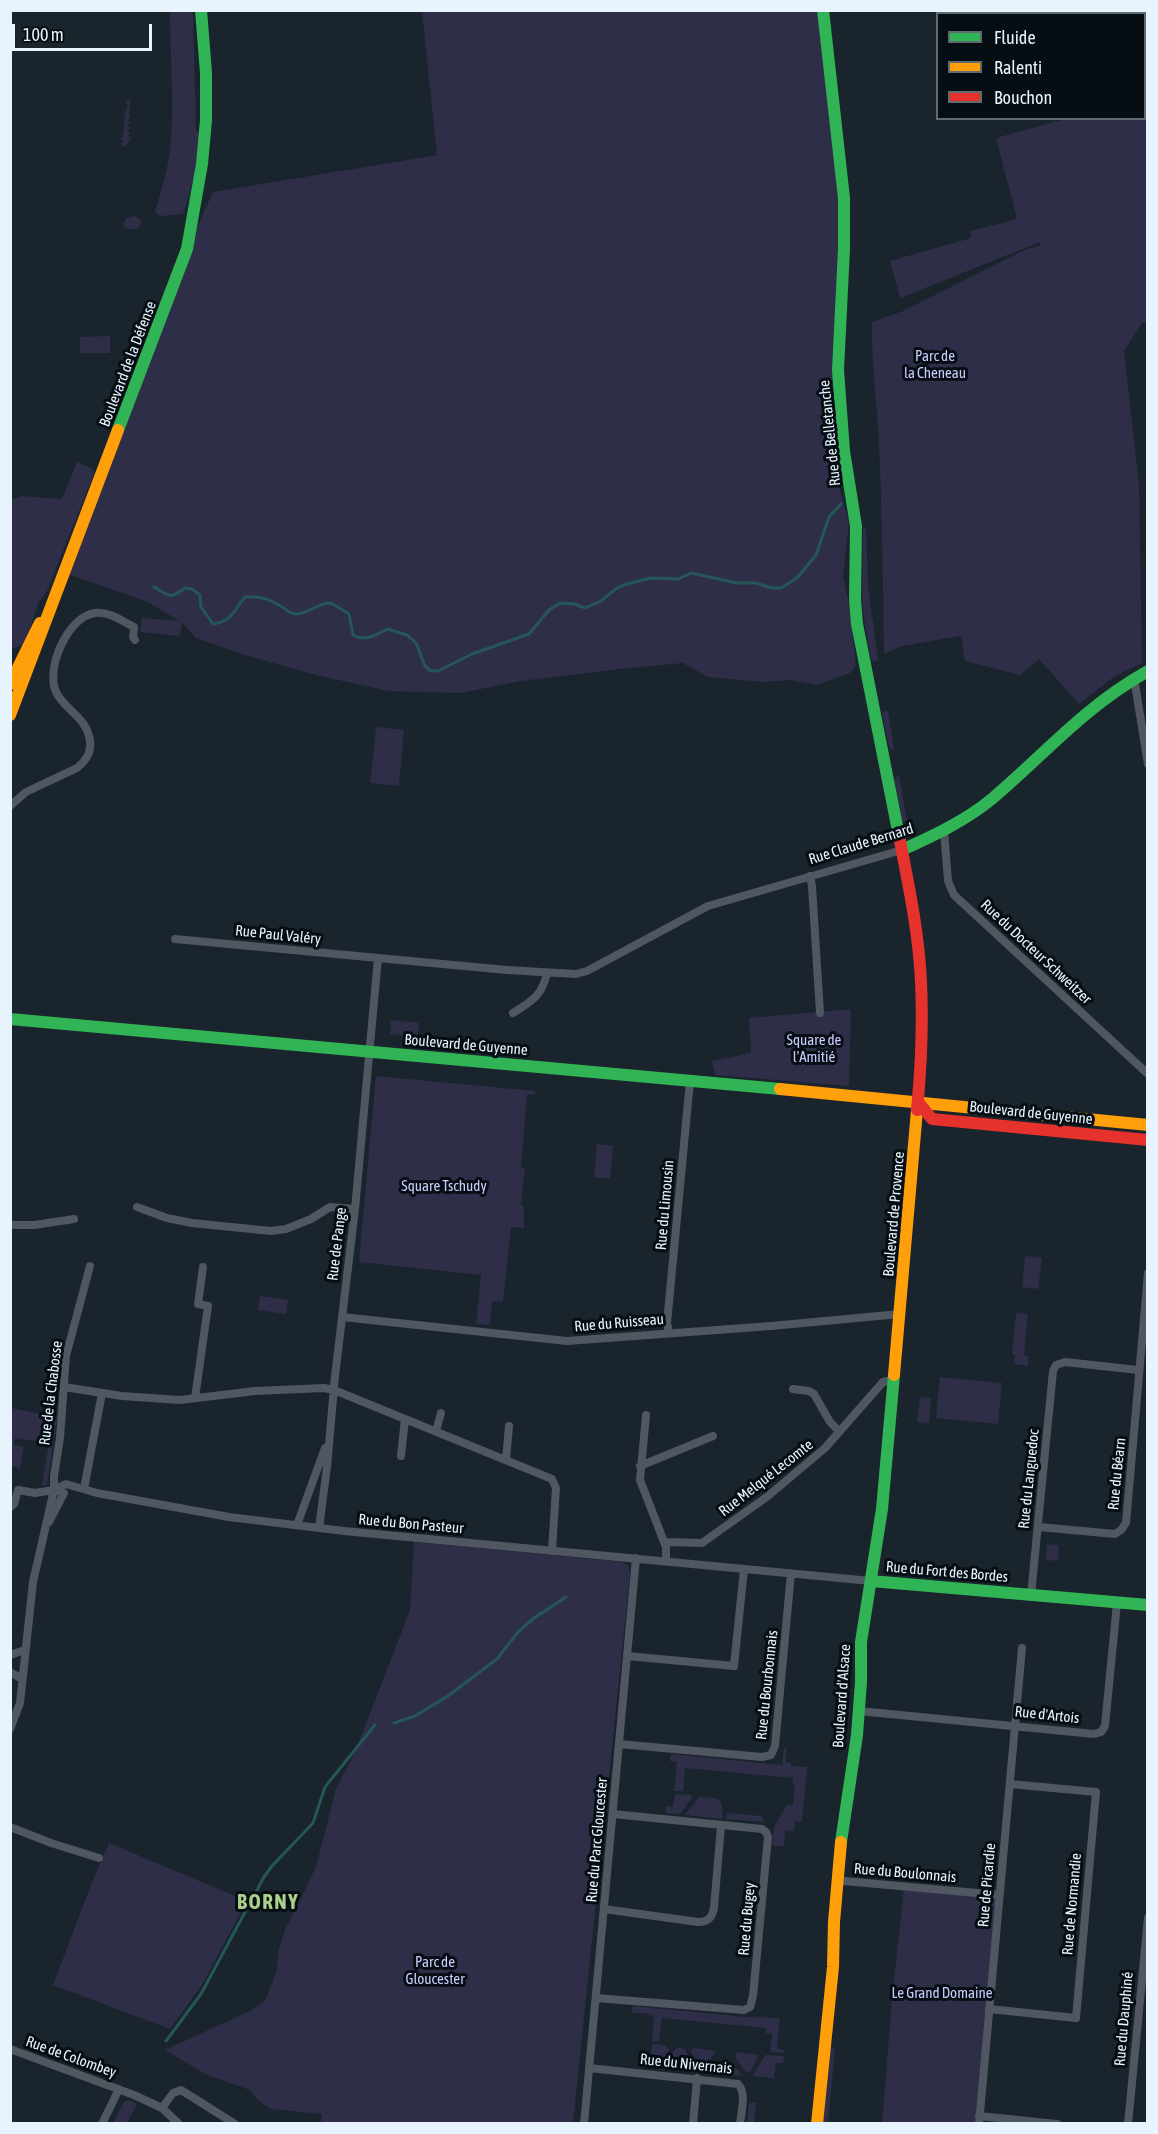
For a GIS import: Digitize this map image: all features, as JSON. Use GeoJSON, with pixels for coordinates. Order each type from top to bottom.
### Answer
{"type":"FeatureCollection","features":[{"type":"Feature","properties":{"kind":"street","name":"Boulevard de la Défense"},"geometry":{"type":"LineString","coordinates":[[10,715],[187,249],[206,134],[201,10]]}},
{"type":"Feature","properties":{"kind":"street","name":"Rue de Belletanche"},"geometry":{"type":"LineString","coordinates":[[823,10],[844,198],[838,370],[844,451],[856,526],[855,600],[902,850]]}},
{"type":"Feature","properties":{"kind":"street"},"geometry":{"type":"LineString","coordinates":[[10,684],[32,637],[57,594]]}},
{"type":"Feature","properties":{"kind":"street"},"geometry":{"type":"LineString","coordinates":[[10,806],[26,792],[77,768],[83,763],[89,751],[89,735],[86,726],[61,701],[52,682],[57,656],[72,627],[87,615],[104,613],[134,627],[135,640]]}},
{"type":"Feature","properties":{"kind":"street","name":"Rue Claude Bernard"},"geometry":{"type":"LineString","coordinates":[[378,958],[570,975],[582,974],[708,906],[902,850],[944,831],[992,799],[1085,714],[1134,678],[1148,671]]}},
{"type":"Feature","properties":{"kind":"street"},"geometry":{"type":"LineString","coordinates":[[1134,678],[1148,764]]}},
{"type":"Feature","properties":{"kind":"street","name":"Rue du Docteur Schweitzer"},"geometry":{"type":"LineString","coordinates":[[944,831],[948,881],[954,895],[1148,1074]]}},
{"type":"Feature","properties":{"kind":"street","name":"Boulevard de Provence"},"geometry":{"type":"LineString","coordinates":[[871,1581],[882,1509],[919,1103],[921,981],[912,902],[902,850]]}},
{"type":"Feature","properties":{"kind":"street"},"geometry":{"type":"LineString","coordinates":[[810,876],[820,1012]]}},
{"type":"Feature","properties":{"kind":"street","name":"Rue Paul Valéry"},"geometry":{"type":"LineString","coordinates":[[175,939],[378,958]]}},
{"type":"Feature","properties":{"kind":"street"},"geometry":{"type":"LineString","coordinates":[[369,1052],[378,958]]}},
{"type":"Feature","properties":{"kind":"street"},"geometry":{"type":"LineString","coordinates":[[513,1013],[535,999],[544,987],[548,973]]}},
{"type":"Feature","properties":{"kind":"street","name":"Boulevard de Guyenne"},"geometry":{"type":"LineString","coordinates":[[10,1019],[1148,1125]]}},
{"type":"Feature","properties":{"kind":"street","name":"Rue de Pange"},"geometry":{"type":"LineString","coordinates":[[319,1528],[355,1209],[369,1052]]}},
{"type":"Feature","properties":{"kind":"street","name":"Rue du Limousin"},"geometry":{"type":"LineString","coordinates":[[669,1333],[667,1323],[690,1081]]}},
{"type":"Feature","properties":{"kind":"street","name":"Boulevard de Guyenne"},"geometry":{"type":"LineString","coordinates":[[919,1103],[932,1119],[1148,1140]]}},
{"type":"Feature","properties":{"kind":"street"},"geometry":{"type":"LineString","coordinates":[[1070,1132],[1072,1118]]}},
{"type":"Feature","properties":{"kind":"street"},"geometry":{"type":"LineString","coordinates":[[137,1208],[192,1223],[265,1231],[286,1229],[311,1219],[330,1207],[355,1209]]}},
{"type":"Feature","properties":{"kind":"street"},"geometry":{"type":"LineString","coordinates":[[10,1224],[34,1225],[74,1219]]}},
{"type":"Feature","properties":{"kind":"street","name":"Rue de la Chabosse"},"geometry":{"type":"LineString","coordinates":[[54,1490],[66,1356],[90,1266]]}},
{"type":"Feature","properties":{"kind":"street"},"geometry":{"type":"LineString","coordinates":[[195,1398],[208,1306],[198,1304],[203,1267]]}},
{"type":"Feature","properties":{"kind":"street","name":"Rue du Béarn"},"geometry":{"type":"LineString","coordinates":[[1039,1527],[1115,1534],[1126,1523],[1148,1273]]}},
{"type":"Feature","properties":{"kind":"street","name":"Rue du Ruisseau"},"geometry":{"type":"LineString","coordinates":[[342,1317],[567,1341],[900,1314]]}},
{"type":"Feature","properties":{"kind":"street","name":"Rue du Languedoc"},"geometry":{"type":"LineString","coordinates":[[1031,1595],[1053,1371],[1056,1365],[1065,1362],[1138,1370]]}},
{"type":"Feature","properties":{"kind":"street","name":"Rue Melqué Lecomte"},"geometry":{"type":"LineString","coordinates":[[664,1542],[696,1543],[708,1539],[790,1478],[825,1448],[883,1382],[893,1380]]}},
{"type":"Feature","properties":{"kind":"street"},"geometry":{"type":"LineString","coordinates":[[64,1388],[180,1400],[255,1391],[324,1388],[334,1390],[549,1478],[556,1485],[552,1551]]}},
{"type":"Feature","properties":{"kind":"street"},"geometry":{"type":"LineString","coordinates":[[793,1389],[814,1394],[830,1422],[840,1431]]}},
{"type":"Feature","properties":{"kind":"street"},"geometry":{"type":"LineString","coordinates":[[48,1524],[48,1512],[54,1490],[64,1493],[81,1488],[102,1393]]}},
{"type":"Feature","properties":{"kind":"street"},"geometry":{"type":"LineString","coordinates":[[436,1431],[441,1413]]}},
{"type":"Feature","properties":{"kind":"street"},"geometry":{"type":"LineString","coordinates":[[646,1415],[640,1466],[641,1486],[664,1542],[666,1561]]}},
{"type":"Feature","properties":{"kind":"street"},"geometry":{"type":"LineString","coordinates":[[401,1456],[405,1419]]}},
{"type":"Feature","properties":{"kind":"street"},"geometry":{"type":"LineString","coordinates":[[506,1460],[509,1426]]}},
{"type":"Feature","properties":{"kind":"street"},"geometry":{"type":"LineString","coordinates":[[640,1466],[713,1436]]}},
{"type":"Feature","properties":{"kind":"street","name":"Rue de Pange"},"geometry":{"type":"LineString","coordinates":[[297,1525],[328,1439]]}},
{"type":"Feature","properties":{"kind":"street","name":"Rue du Bon Pasteur"},"geometry":{"type":"LineString","coordinates":[[10,1507],[14,1504],[18,1490],[35,1493],[54,1490],[66,1484],[229,1517],[319,1528],[744,1569]]}},
{"type":"Feature","properties":{"kind":"street"},"geometry":{"type":"LineString","coordinates":[[10,1729],[20,1703],[33,1582],[48,1524],[64,1493]]}},
{"type":"Feature","properties":{"kind":"street","name":"Rue du Parc Gloucester"},"geometry":{"type":"LineString","coordinates":[[584,2124],[636,1558]]}},
{"type":"Feature","properties":{"kind":"street"},"geometry":{"type":"LineString","coordinates":[[627,1656],[734,1666],[744,1569]]}},
{"type":"Feature","properties":{"kind":"street","name":"Rue du Fort des Bordes"},"geometry":{"type":"LineString","coordinates":[[744,1569],[1148,1605]]}},
{"type":"Feature","properties":{"kind":"street","name":"Rue du Bourbonnais"},"geometry":{"type":"LineString","coordinates":[[620,1744],[762,1757],[771,1755],[775,1746],[791,1573]]}},
{"type":"Feature","properties":{"kind":"street","name":"Boulevard d'Alsace"},"geometry":{"type":"LineString","coordinates":[[817,2124],[833,1967],[840,1847],[859,1711],[860,1651],[871,1581]]}},
{"type":"Feature","properties":{"kind":"street","name":"Rue d'Artois"},"geometry":{"type":"LineString","coordinates":[[859,1711],[1094,1734],[1103,1730],[1117,1603]]}},
{"type":"Feature","properties":{"kind":"street","name":"Rue de Picardie"},"geometry":{"type":"LineString","coordinates":[[979,2120],[1022,1648]]}},
{"type":"Feature","properties":{"kind":"street"},"geometry":{"type":"LineString","coordinates":[[10,1655],[25,1650]]}},
{"type":"Feature","properties":{"kind":"street"},"geometry":{"type":"LineString","coordinates":[[10,1672],[22,1679]]}},
{"type":"Feature","properties":{"kind":"street","name":"Rue de Normandie"},"geometry":{"type":"LineString","coordinates":[[989,2009],[1076,2018],[1096,1792],[1010,1784]]}},
{"type":"Feature","properties":{"kind":"street","name":"Rue du Bugey"},"geometry":{"type":"LineString","coordinates":[[596,1998],[734,2010],[749,2009],[753,1996],[768,1834],[762,1829],[613,1814]]}},
{"type":"Feature","properties":{"kind":"street","name":"Boulevard d'Alsace"},"geometry":{"type":"LineString","coordinates":[[834,1936],[842,1908],[847,1843],[845,1815]]}},
{"type":"Feature","properties":{"kind":"street"},"geometry":{"type":"LineString","coordinates":[[604,1909],[698,1922],[710,1919],[714,1908],[721,1826]]}},
{"type":"Feature","properties":{"kind":"street"},"geometry":{"type":"LineString","coordinates":[[10,1827],[99,1858]]}},
{"type":"Feature","properties":{"kind":"street","name":"Rue du Boulonnais"},"geometry":{"type":"LineString","coordinates":[[844,1881],[999,1895]]}},
{"type":"Feature","properties":{"kind":"street","name":"Rue du Dauphiné"},"geometry":{"type":"LineString","coordinates":[[1128,2124],[1147,1922]]}},
{"type":"Feature","properties":{"kind":"street","name":"Rue de Colombey"},"geometry":{"type":"LineString","coordinates":[[10,2049],[120,2089],[102,2124]]}},
{"type":"Feature","properties":{"kind":"street","name":"Rue du Nivernais"},"geometry":{"type":"LineString","coordinates":[[589,2068],[698,2078],[740,2085],[743,2094],[740,2124]]}},
{"type":"Feature","properties":{"kind":"street"},"geometry":{"type":"LineString","coordinates":[[693,2124],[698,2078]]}},
{"type":"Feature","properties":{"kind":"street"},"geometry":{"type":"LineString","coordinates":[[120,2089],[162,2108],[179,2124]]}},
{"type":"Feature","properties":{"kind":"street"},"geometry":{"type":"LineString","coordinates":[[162,2108],[173,2093],[181,2090],[235,2124]]}},
{"type":"Feature","properties":{"kind":"street"},"geometry":{"type":"LineString","coordinates":[[979,2120],[1057,2124]]}},
{"type":"Feature","properties":{"kind":"green space"},"geometry":{"type":"Polygon","coordinates":[[[170,11],[193,11],[196,130],[200,134],[194,175],[183,214],[160,216],[155,212],[167,168],[172,124],[170,11]]]}},
{"type":"Feature","properties":{"kind":"green space"},"geometry":{"type":"Polygon","coordinates":[[[422,11],[823,11],[836,130],[841,309],[849,472],[839,486],[849,523],[843,576],[856,665],[850,673],[817,685],[790,680],[763,682],[708,677],[683,663],[521,681],[460,693],[389,691],[320,676],[245,655],[196,638],[182,623],[180,636],[140,632],[142,618],[179,621],[148,602],[65,573],[187,249],[213,192],[437,155],[422,11]]]}},
{"type":"Feature","properties":{"kind":"green space","name":"Parc de la Cheneau"},"geometry":{"type":"Polygon","coordinates":[[[1146,96],[1147,321],[1141,324],[1124,351],[1139,484],[1142,663],[1115,676],[1079,704],[1039,659],[1020,675],[965,661],[961,636],[902,646],[884,654],[880,468],[872,322],[903,311],[1027,249],[1040,246],[1040,242],[900,298],[890,261],[971,238],[970,231],[1017,219],[996,138],[1061,120],[1146,120],[1146,96]]]}},
{"type":"Feature","properties":{"kind":"green space"},"geometry":{"type":"Polygon","coordinates":[[[129,100],[131,109],[128,112],[130,114],[128,121],[130,123],[127,125],[130,128],[127,130],[131,138],[125,147],[121,144],[124,141],[121,138],[124,136],[122,134],[125,122],[123,120],[126,118],[124,116],[128,106],[125,102],[129,100]]]}},
{"type":"Feature","properties":{"kind":"green space"},"geometry":{"type":"Polygon","coordinates":[[[135,216],[141,221],[139,228],[130,229],[124,226],[126,218],[135,216]]]}},
{"type":"Feature","properties":{"kind":"green space"},"geometry":{"type":"Polygon","coordinates":[[[110,336],[110,353],[80,353],[80,337],[110,336]]]}},
{"type":"Feature","properties":{"kind":"green space"},"geometry":{"type":"Polygon","coordinates":[[[77,462],[93,469],[94,474],[47,591],[38,604],[25,644],[11,649],[11,500],[20,496],[62,499],[77,462]]]}},
{"type":"Feature","properties":{"kind":"green space"},"geometry":{"type":"Polygon","coordinates":[[[863,528],[866,528],[868,586],[878,660],[874,662],[871,659],[862,606],[863,528]]]}},
{"type":"Feature","properties":{"kind":"green space"},"geometry":{"type":"Polygon","coordinates":[[[888,711],[894,749],[890,750],[882,714],[888,711]]]}},
{"type":"Feature","properties":{"kind":"green space"},"geometry":{"type":"Polygon","coordinates":[[[376,727],[404,730],[399,786],[370,783],[376,727]]]}},
{"type":"Feature","properties":{"kind":"green space"},"geometry":{"type":"Polygon","coordinates":[[[899,775],[907,821],[903,822],[894,779],[899,775]]]}},
{"type":"Feature","properties":{"kind":"green space","name":"Square de l'Amitié"},"geometry":{"type":"Polygon","coordinates":[[[851,1009],[849,1086],[715,1075],[712,1061],[751,1053],[749,1018],[851,1009]]]}},
{"type":"Feature","properties":{"kind":"green space"},"geometry":{"type":"Polygon","coordinates":[[[391,1020],[419,1023],[418,1037],[390,1034],[391,1020]]]}},
{"type":"Feature","properties":{"kind":"green space","name":"Square Tschudy"},"geometry":{"type":"Polygon","coordinates":[[[376,1076],[535,1091],[535,1094],[527,1094],[521,1167],[525,1168],[521,1205],[524,1207],[524,1228],[511,1227],[503,1302],[492,1301],[490,1325],[476,1324],[481,1275],[359,1262],[376,1076]]]}},
{"type":"Feature","properties":{"kind":"green space"},"geometry":{"type":"Polygon","coordinates":[[[597,1144],[613,1146],[610,1179],[594,1177],[597,1144]]]}},
{"type":"Feature","properties":{"kind":"green space"},"geometry":{"type":"Polygon","coordinates":[[[1025,1256],[1042,1258],[1038,1289],[1022,1287],[1025,1256]]]}},
{"type":"Feature","properties":{"kind":"green space"},"geometry":{"type":"Polygon","coordinates":[[[260,1296],[288,1300],[286,1314],[258,1310],[260,1296]]]}},
{"type":"Feature","properties":{"kind":"green space"},"geometry":{"type":"Polygon","coordinates":[[[1016,1313],[1028,1314],[1024,1355],[1029,1356],[1028,1366],[1014,1364],[1015,1355],[1012,1354],[1016,1313]]]}},
{"type":"Feature","properties":{"kind":"green space"},"geometry":{"type":"Polygon","coordinates":[[[940,1377],[1002,1383],[998,1424],[936,1418],[940,1377]]]}},
{"type":"Feature","properties":{"kind":"green space"},"geometry":{"type":"Polygon","coordinates":[[[920,1397],[931,1398],[929,1423],[917,1422],[920,1397]]]}},
{"type":"Feature","properties":{"kind":"green space"},"geometry":{"type":"Polygon","coordinates":[[[11,1408],[57,1417],[47,1486],[42,1485],[49,1443],[40,1443],[38,1439],[34,1441],[15,1438],[14,1445],[24,1447],[20,1469],[11,1466],[11,1408]]]}},
{"type":"Feature","properties":{"kind":"green space","name":"Parc de Gloucester"},"geometry":{"type":"Polygon","coordinates":[[[414,1542],[622,1562],[628,1566],[630,1574],[573,2123],[321,2123],[322,2114],[271,2109],[259,2101],[250,2090],[207,2075],[165,2050],[250,2011],[265,2001],[276,1973],[279,1948],[285,1930],[316,1867],[336,1789],[355,1752],[410,1610],[414,1542]]]}},
{"type":"Feature","properties":{"kind":"green space"},"geometry":{"type":"Polygon","coordinates":[[[1047,1544],[1059,1545],[1058,1561],[1046,1560],[1047,1544]]]}},
{"type":"Feature","properties":{"kind":"green space"},"geometry":{"type":"Polygon","coordinates":[[[784,1748],[787,1748],[785,1762],[791,1763],[791,1766],[807,1767],[802,1822],[795,1821],[794,1831],[785,1830],[784,1846],[772,1846],[774,1827],[787,1804],[793,1805],[795,1784],[793,1784],[793,1778],[685,1768],[683,1791],[674,1791],[677,1762],[670,1761],[671,1754],[782,1765],[784,1748]]]}},
{"type":"Feature","properties":{"kind":"green space"},"geometry":{"type":"Polygon","coordinates":[[[675,1794],[691,1795],[692,1798],[680,1814],[666,1813],[666,1806],[673,1807],[675,1794]]]}},
{"type":"Feature","properties":{"kind":"green space"},"geometry":{"type":"Polygon","coordinates":[[[700,1797],[719,1800],[722,1806],[722,1819],[684,1815],[700,1797]]]}},
{"type":"Feature","properties":{"kind":"green space"},"geometry":{"type":"Polygon","coordinates":[[[727,1813],[761,1816],[765,1822],[726,1819],[727,1813]]]}},
{"type":"Feature","properties":{"kind":"green space"},"geometry":{"type":"Polygon","coordinates":[[[109,1843],[247,1901],[202,1985],[170,2029],[53,1985],[109,1843]]]}},
{"type":"Feature","properties":{"kind":"green space","name":"Le Grand Domaine"},"geometry":{"type":"Polygon","coordinates":[[[904,1887],[999,1895],[979,2123],[882,2124],[904,1887]]]}},
{"type":"Feature","properties":{"kind":"green space"},"geometry":{"type":"Polygon","coordinates":[[[633,2006],[756,2018],[780,2018],[777,2049],[785,2050],[784,2053],[770,2052],[772,2034],[765,2033],[766,2028],[662,2018],[659,2041],[652,2041],[654,2016],[647,2015],[647,2013],[632,2013],[633,2006]]]}},
{"type":"Feature","properties":{"kind":"green space"},"geometry":{"type":"Polygon","coordinates":[[[652,2044],[665,2045],[670,2050],[656,2068],[643,2067],[643,2061],[650,2061],[652,2044]]]}},
{"type":"Feature","properties":{"kind":"green space"},"geometry":{"type":"Polygon","coordinates":[[[677,2047],[685,2049],[696,2071],[661,2068],[677,2047]]]}},
{"type":"Feature","properties":{"kind":"green space"},"geometry":{"type":"Polygon","coordinates":[[[830,2048],[835,2049],[828,2123],[821,2124],[830,2048]]]}},
{"type":"Feature","properties":{"kind":"green space"},"geometry":{"type":"Polygon","coordinates":[[[691,2049],[714,2051],[702,2068],[699,2067],[691,2052],[691,2049]]]}},
{"type":"Feature","properties":{"kind":"green space"},"geometry":{"type":"Polygon","coordinates":[[[737,2052],[759,2055],[750,2072],[744,2071],[735,2056],[737,2052]]]}},
{"type":"Feature","properties":{"kind":"green space"},"geometry":{"type":"Polygon","coordinates":[[[765,2055],[784,2056],[783,2063],[776,2063],[774,2077],[781,2079],[753,2076],[765,2055]]]}},
{"type":"Feature","properties":{"kind":"green space"},"geometry":{"type":"Polygon","coordinates":[[[709,2067],[738,2069],[742,2076],[704,2072],[709,2067]]]}},
{"type":"Feature","properties":{"kind":"green space"},"geometry":{"type":"Polygon","coordinates":[[[129,2100],[137,2104],[127,2123],[113,2123],[124,2102],[129,2100]]]}},
{"type":"Feature","properties":{"kind":"green space"},"geometry":{"type":"Polygon","coordinates":[[[749,2103],[756,2103],[754,2123],[747,2123],[749,2103]]]}},
{"type":"Feature","properties":{"kind":"waterway"},"geometry":{"type":"LineString","coordinates":[[154,587],[170,595],[185,588],[192,589],[200,595],[201,607],[213,624],[229,618],[245,597],[269,600],[295,614],[331,603],[349,614],[353,635],[366,638],[388,629],[407,635],[416,643],[425,666],[431,671],[438,671],[472,654],[529,634],[549,610],[560,603],[575,604],[585,608],[601,601],[617,588],[651,578],[678,579],[691,573],[737,583],[756,583],[771,588],[781,588],[797,578],[816,555],[829,517],[841,504]]}},
{"type":"Feature","properties":{"kind":"waterway"},"geometry":{"type":"LineString","coordinates":[[394,1723],[415,1716],[448,1696],[497,1659],[518,1632],[534,1618],[566,1597]]}},
{"type":"Feature","properties":{"kind":"waterway"},"geometry":{"type":"LineString","coordinates":[[166,2041],[201,1994],[264,1877],[313,1823],[325,1787],[375,1725]]}},
{"type":"Feature","properties":{"kind":"traffic: fast"},"geometry":{"type":"LineString","coordinates":[[118,430],[187,249],[202,164],[206,120],[206,73],[201,10]]}},
{"type":"Feature","properties":{"kind":"traffic: fast"},"geometry":{"type":"LineString","coordinates":[[823,10],[844,198],[838,370],[844,451],[856,526],[857,624],[900,841]]}},
{"type":"Feature","properties":{"kind":"traffic: fast"},"geometry":{"type":"LineString","coordinates":[[902,850],[949,827],[983,806],[1085,715],[1148,671]]}},
{"type":"Feature","properties":{"kind":"traffic: fast"},"geometry":{"type":"LineString","coordinates":[[10,1019],[780,1089]]}},
{"type":"Feature","properties":{"kind":"traffic: fast"},"geometry":{"type":"LineString","coordinates":[[841,1842],[857,1735],[861,1642],[882,1509],[894,1375]]}},
{"type":"Feature","properties":{"kind":"traffic: fast"},"geometry":{"type":"LineString","coordinates":[[871,1581],[1148,1605]]}},
{"type":"Feature","properties":{"kind":"traffic: slow"},"geometry":{"type":"LineString","coordinates":[[10,715],[118,430]]}},
{"type":"Feature","properties":{"kind":"traffic: slow"},"geometry":{"type":"LineString","coordinates":[[10,684],[40,623]]}},
{"type":"Feature","properties":{"kind":"traffic: slow"},"geometry":{"type":"LineString","coordinates":[[780,1089],[1148,1125]]}},
{"type":"Feature","properties":{"kind":"traffic: slow"},"geometry":{"type":"LineString","coordinates":[[894,1375],[917,1110]]}},
{"type":"Feature","properties":{"kind":"traffic: slow"},"geometry":{"type":"LineString","coordinates":[[817,2124],[833,1967],[834,1922],[841,1842]]}},
{"type":"Feature","properties":{"kind":"traffic: jam"},"geometry":{"type":"LineString","coordinates":[[900,841],[920,964],[922,1030],[917,1110]]}},
{"type":"Feature","properties":{"kind":"traffic: jam"},"geometry":{"type":"LineString","coordinates":[[919,1103],[932,1119],[1148,1140]]}},
{"type":"Feature","properties":{"kind":"district","name":"BORNY"},"geometry":{"type":"Point","coordinates":[268,1902]}}]}
